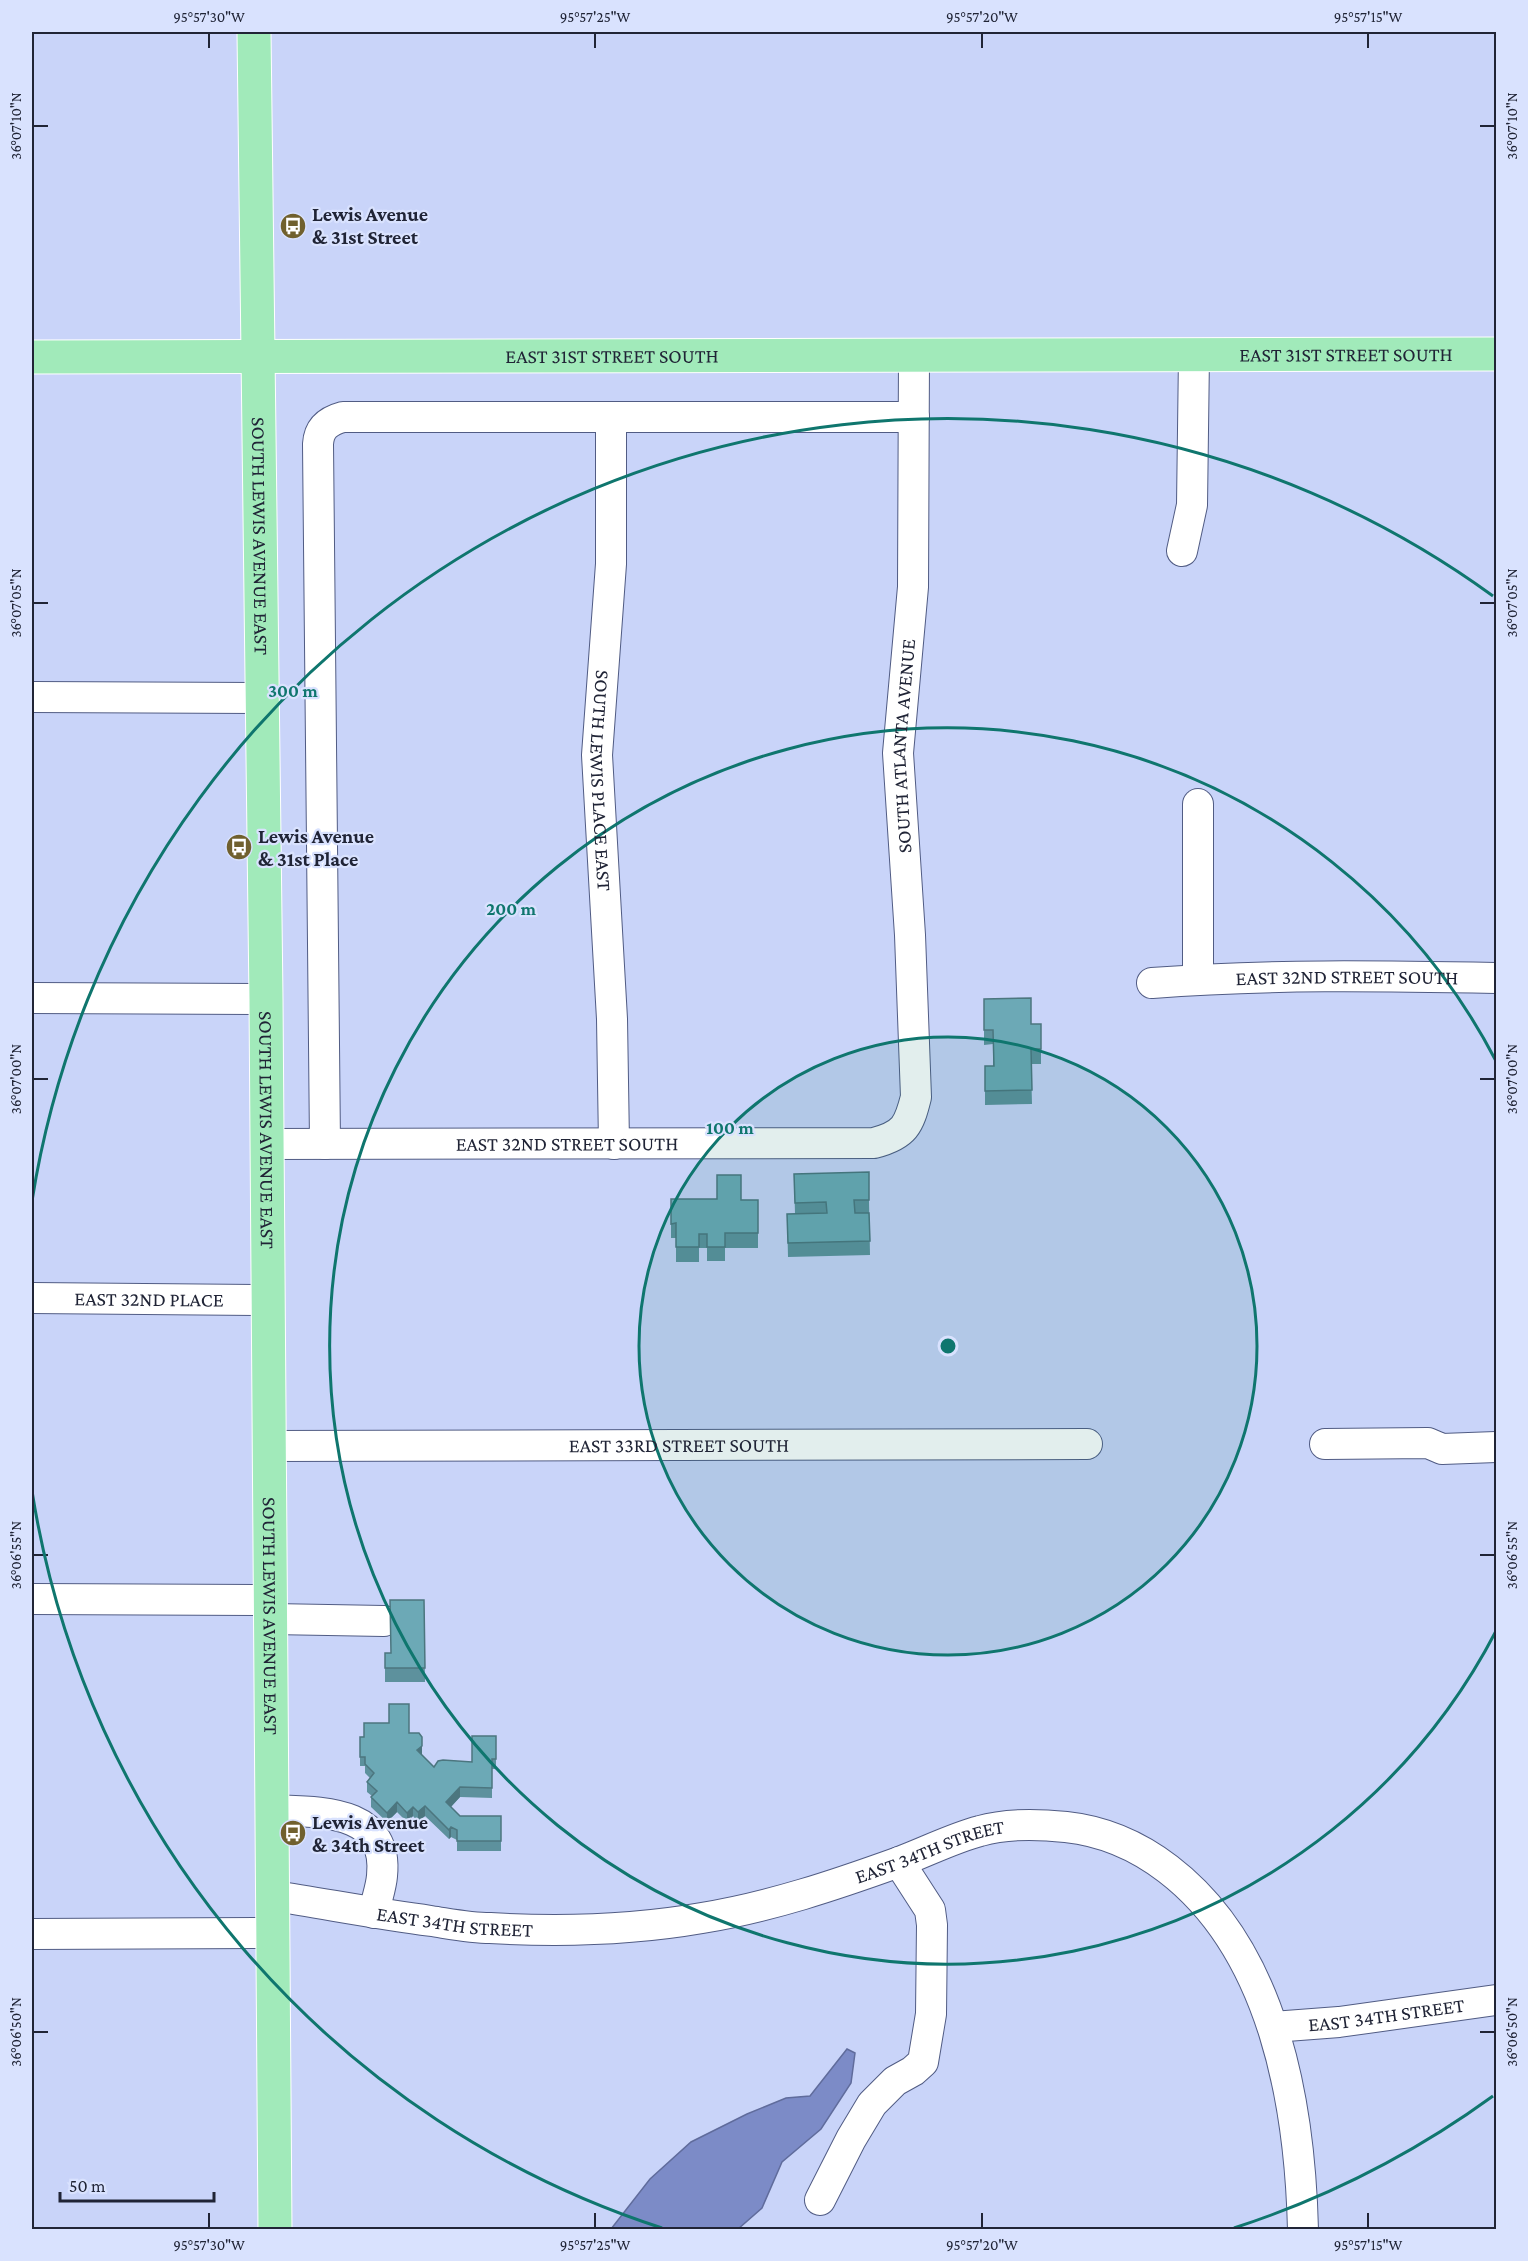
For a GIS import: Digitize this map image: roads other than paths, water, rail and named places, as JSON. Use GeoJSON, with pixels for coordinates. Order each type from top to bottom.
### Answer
{"type":"FeatureCollection","features":[{"type":"Feature","properties":{"kind":"main road","name":"SOUTH LEWIS AVENUE EAST"},"geometry":{"type":"LineString","coordinates":[[254,32],[272,1609],[275,2229]]}},
{"type":"Feature","properties":{"kind":"main road","name":"EAST 31ST STREET SOUTH"},"geometry":{"type":"LineString","coordinates":[[32,357],[1497,354]]}},
{"type":"Feature","properties":{"kind":"street"},"geometry":{"type":"LineString","coordinates":[[1182,551],[1192,505],[1194,355]]}},
{"type":"Feature","properties":{"kind":"street","name":"SOUTH ATLANTA AVENUE"},"geometry":{"type":"LineString","coordinates":[[899,1132],[910,1121],[916,1097],[910,935],[898,753],[913,587],[915,356]]}},
{"type":"Feature","properties":{"kind":"street"},"geometry":{"type":"LineString","coordinates":[[325,1144],[318,444],[323,428],[332,420],[343,417],[914,417]]}},
{"type":"Feature","properties":{"kind":"street","name":"SOUTH LEWIS PLACE EAST"},"geometry":{"type":"LineString","coordinates":[[611,418],[611,564],[597,755],[612,1019],[614,1144]]}},
{"type":"Feature","properties":{"kind":"street"},"geometry":{"type":"LineString","coordinates":[[32,697],[261,698]]}},
{"type":"Feature","properties":{"kind":"street"},"geometry":{"type":"LineString","coordinates":[[1198,804],[1198,980]]}},
{"type":"Feature","properties":{"kind":"street","name":"EAST 32ND STREET SOUTH"},"geometry":{"type":"LineString","coordinates":[[1152,983],[1355,975],[1497,978]]}},
{"type":"Feature","properties":{"kind":"street"},"geometry":{"type":"LineString","coordinates":[[32,998],[266,999]]}},
{"type":"Feature","properties":{"kind":"street","name":"EAST 32ND STREET SOUTH"},"geometry":{"type":"LineString","coordinates":[[267,1144],[874,1143],[888,1140],[899,1132]]}},
{"type":"Feature","properties":{"kind":"street","name":"EAST 32ND PLACE"},"geometry":{"type":"LineString","coordinates":[[32,1298],[267,1300]]}},
{"type":"Feature","properties":{"kind":"street"},"geometry":{"type":"LineString","coordinates":[[1325,1444],[1428,1443],[1441,1436],[1473,1436],[1497,1445]]}},
{"type":"Feature","properties":{"kind":"street","name":"EAST 33RD STREET SOUTH"},"geometry":{"type":"LineString","coordinates":[[269,1446],[1087,1444]]}},
{"type":"Feature","properties":{"kind":"street"},"geometry":{"type":"LineString","coordinates":[[32,1599],[272,1609],[384,1621]]}},
{"type":"Feature","properties":{"kind":"street"},"geometry":{"type":"LineString","coordinates":[[273,1810],[342,1815],[360,1822],[376,1841],[382,1859],[382,1877],[374,1913]]}},
{"type":"Feature","properties":{"kind":"street","name":"EAST 34TH STREET"},"geometry":{"type":"LineString","coordinates":[[274,1896],[374,1913],[488,1928],[596,1929],[702,1918],[802,1895],[980,1831],[1045,1825],[1079,1829],[1114,1838],[1152,1857],[1206,1902],[1231,1935],[1248,1964],[1273,2027],[1339,2022],[1497,2000]]}},
{"type":"Feature","properties":{"kind":"street"},"geometry":{"type":"LineString","coordinates":[[820,2200],[872,2104],[895,2081],[913,2071],[923,2062],[932,2014],[932,1925],[930,1910],[899,1862]]}},
{"type":"Feature","properties":{"kind":"street"},"geometry":{"type":"LineString","coordinates":[[32,1934],[273,1933]]}},
{"type":"Feature","properties":{"kind":"street"},"geometry":{"type":"LineString","coordinates":[[1273,2027],[1298,2146],[1303,2229]]}},
{"type":"Feature","properties":{"kind":"water"},"geometry":{"type":"Polygon","coordinates":[[[847,2049],[855,2053],[851,2083],[821,2129],[782,2162],[762,2208],[738,2229],[611,2229],[650,2179],[691,2142],[747,2114],[786,2098],[810,2096],[847,2049]]]}},
{"type":"Feature","properties":{"kind":"place","name":"Lewis Avenue & 31st Street"},"geometry":{"type":"Point","coordinates":[293,226]}},
{"type":"Feature","properties":{"kind":"place","name":"Lewis Avenue & 31st Place"},"geometry":{"type":"Point","coordinates":[239,847]}},
{"type":"Feature","properties":{"kind":"place","name":"Lewis Avenue & 34th Street"},"geometry":{"type":"Point","coordinates":[293,1833]}}]}
